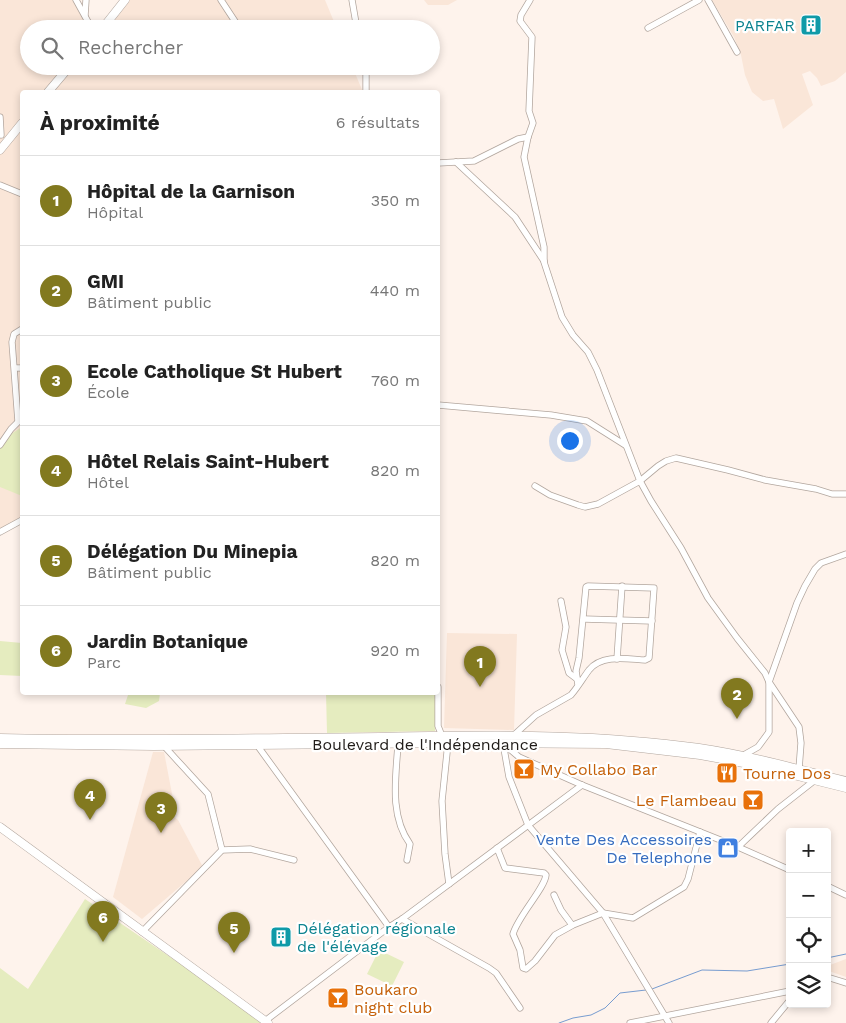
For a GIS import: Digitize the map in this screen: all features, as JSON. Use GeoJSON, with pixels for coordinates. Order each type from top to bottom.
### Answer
{"type":"FeatureCollection","features":[{"type":"Feature","properties":{"kind":"main road"},"geometry":{"type":"LineString","coordinates":[[109,20],[125,0]]}},
{"type":"Feature","properties":{"kind":"main road"},"geometry":{"type":"LineString","coordinates":[[50,90],[62,75]]}},
{"type":"Feature","properties":{"kind":"main road"},"geometry":{"type":"LineString","coordinates":[[0,150],[20,125]]}},
{"type":"Feature","properties":{"kind":"main road","name":"Boulevard de l'Indépendance"},"geometry":{"type":"LineString","coordinates":[[0,738],[144,740],[514,735],[607,738],[685,746],[742,756],[846,781]]}},
{"type":"Feature","properties":{"kind":"main road","name":"Boulevard de l'Indépendance"},"geometry":{"type":"LineString","coordinates":[[0,744],[164,746],[448,743],[606,744],[700,755],[749,764],[846,788]]}},
{"type":"Feature","properties":{"kind":"main road"},"geometry":{"type":"LineString","coordinates":[[1,830],[267,1022]]}},
{"type":"Feature","properties":{"kind":"street"},"geometry":{"type":"LineString","coordinates":[[85,16],[86,0]]}},
{"type":"Feature","properties":{"kind":"street"},"geometry":{"type":"LineString","coordinates":[[222,0],[234,20]]}},
{"type":"Feature","properties":{"kind":"street"},"geometry":{"type":"LineString","coordinates":[[352,0],[355,20]]}},
{"type":"Feature","properties":{"kind":"street"},"geometry":{"type":"LineString","coordinates":[[530,0],[521,14],[520,21],[532,37],[529,111],[533,123],[524,157],[530,176],[544,247],[544,262]]}},
{"type":"Feature","properties":{"kind":"street"},"geometry":{"type":"LineString","coordinates":[[648,28],[699,0]]}},
{"type":"Feature","properties":{"kind":"street"},"geometry":{"type":"LineString","coordinates":[[708,0],[737,52]]}},
{"type":"Feature","properties":{"kind":"street"},"geometry":{"type":"LineString","coordinates":[[78,1],[87,20]]}},
{"type":"Feature","properties":{"kind":"street"},"geometry":{"type":"LineString","coordinates":[[366,75],[366,90]]}},
{"type":"Feature","properties":{"kind":"street"},"geometry":{"type":"LineString","coordinates":[[0,118],[0,135],[7,141]]}},
{"type":"Feature","properties":{"kind":"street"},"geometry":{"type":"LineString","coordinates":[[440,163],[481,158],[518,139],[528,137]]}},
{"type":"Feature","properties":{"kind":"street"},"geometry":{"type":"LineString","coordinates":[[456,162],[514,217],[544,262],[562,317],[573,335],[588,352],[597,370],[640,481],[681,548],[708,598],[736,638],[765,673],[798,727],[801,744],[799,769]]}},
{"type":"Feature","properties":{"kind":"street"},"geometry":{"type":"LineString","coordinates":[[0,185],[20,193]]}},
{"type":"Feature","properties":{"kind":"street"},"geometry":{"type":"LineString","coordinates":[[0,445],[2,439],[20,420],[12,338],[20,329]]}},
{"type":"Feature","properties":{"kind":"street"},"geometry":{"type":"LineString","coordinates":[[15,368],[20,368]]}},
{"type":"Feature","properties":{"kind":"street"},"geometry":{"type":"LineString","coordinates":[[440,405],[551,415],[587,421],[626,446]]}},
{"type":"Feature","properties":{"kind":"street"},"geometry":{"type":"LineString","coordinates":[[535,486],[568,502],[585,507],[598,504],[640,481],[666,461],[676,458],[765,480],[816,489],[832,494],[846,494]]}},
{"type":"Feature","properties":{"kind":"street"},"geometry":{"type":"LineString","coordinates":[[0,532],[20,521]]}},
{"type":"Feature","properties":{"kind":"street"},"geometry":{"type":"LineString","coordinates":[[742,756],[758,747],[769,732],[769,682],[797,603],[814,569],[828,560],[846,554]]}},
{"type":"Feature","properties":{"kind":"street"},"geometry":{"type":"LineString","coordinates":[[514,735],[530,719],[571,695],[578,682],[595,664],[607,659],[648,660],[650,656],[654,588],[588,586],[586,589],[584,619],[576,668],[578,682]]}},
{"type":"Feature","properties":{"kind":"street"},"geometry":{"type":"LineString","coordinates":[[617,659],[622,586]]}},
{"type":"Feature","properties":{"kind":"street"},"geometry":{"type":"LineString","coordinates":[[561,601],[566,627],[562,650],[569,673],[578,682]]}},
{"type":"Feature","properties":{"kind":"street"},"geometry":{"type":"LineString","coordinates":[[584,619],[652,621]]}},
{"type":"Feature","properties":{"kind":"street"},"geometry":{"type":"LineString","coordinates":[[438,695],[438,726],[442,736]]}},
{"type":"Feature","properties":{"kind":"street"},"geometry":{"type":"LineString","coordinates":[[448,743],[442,801],[449,884]]}},
{"type":"Feature","properties":{"kind":"street"},"geometry":{"type":"LineString","coordinates":[[504,743],[519,757],[582,785],[738,847],[786,868]]}},
{"type":"Feature","properties":{"kind":"street"},"geometry":{"type":"LineString","coordinates":[[504,743],[510,777],[528,825],[603,913],[668,1023]]}},
{"type":"Feature","properties":{"kind":"street"},"geometry":{"type":"LineString","coordinates":[[398,744],[395,801],[402,833],[410,844],[408,860]]}},
{"type":"Feature","properties":{"kind":"street"},"geometry":{"type":"LineString","coordinates":[[256,745],[389,927]]}},
{"type":"Feature","properties":{"kind":"street"},"geometry":{"type":"LineString","coordinates":[[164,746],[208,794],[222,850]]}},
{"type":"Feature","properties":{"kind":"street"},"geometry":{"type":"LineString","coordinates":[[738,847],[778,809],[815,780]]}},
{"type":"Feature","properties":{"kind":"street"},"geometry":{"type":"LineString","coordinates":[[267,1022],[389,927],[582,785]]}},
{"type":"Feature","properties":{"kind":"street"},"geometry":{"type":"LineString","coordinates":[[497,848],[505,868],[544,873],[546,876],[545,882],[526,909],[513,934],[520,950],[523,968],[526,969],[529,968],[556,935],[585,919],[603,913],[633,918],[684,887],[688,879],[700,832]]}},
{"type":"Feature","properties":{"kind":"street"},"geometry":{"type":"LineString","coordinates":[[142,932],[222,850],[250,849],[294,860]]}},
{"type":"Feature","properties":{"kind":"street"},"geometry":{"type":"LineString","coordinates":[[831,888],[846,895]]}},
{"type":"Feature","properties":{"kind":"street"},"geometry":{"type":"LineString","coordinates":[[554,895],[572,926]]}},
{"type":"Feature","properties":{"kind":"street"},"geometry":{"type":"LineString","coordinates":[[402,919],[496,973],[520,1008]]}},
{"type":"Feature","properties":{"kind":"street"},"geometry":{"type":"LineString","coordinates":[[831,978],[846,983]]}},
{"type":"Feature","properties":{"kind":"street"},"geometry":{"type":"LineString","coordinates":[[630,1023],[786,992]]}},
{"type":"Feature","properties":{"kind":"street"},"geometry":{"type":"LineString","coordinates":[[771,1023],[786,1005]]}},
{"type":"Feature","properties":{"kind":"shaded area"},"geometry":{"type":"Polygon","coordinates":[[[0,0],[78,0],[88,20],[20,20],[20,75],[356,75],[362,90],[20,90],[20,518],[0,534],[0,0]]]}},
{"type":"Feature","properties":{"kind":"shaded area"},"geometry":{"type":"Polygon","coordinates":[[[126,0],[325,0],[333,20],[109,20],[126,0]]]}},
{"type":"Feature","properties":{"kind":"shaded area"},"geometry":{"type":"Polygon","coordinates":[[[424,0],[457,0],[448,5],[428,5],[424,0]]]}},
{"type":"Feature","properties":{"kind":"shaded area"},"geometry":{"type":"Polygon","coordinates":[[[712,0],[846,0],[846,72],[835,81],[821,86],[817,78],[810,71],[802,74],[813,105],[783,129],[774,99],[763,101],[752,92],[734,37],[712,0]]]}},
{"type":"Feature","properties":{"kind":"shaded area"},"geometry":{"type":"Polygon","coordinates":[[[447,633],[517,634],[514,730],[444,728],[447,633]]]}},
{"type":"Feature","properties":{"kind":"shaded area"},"geometry":{"type":"Polygon","coordinates":[[[153,752],[164,752],[173,799],[174,817],[178,820],[203,867],[142,919],[113,897],[153,752]]]}},
{"type":"Feature","properties":{"kind":"shaded area"},"geometry":{"type":"Polygon","coordinates":[[[846,959],[846,977],[831,972],[831,965],[846,959]]]}},
{"type":"Feature","properties":{"kind":"green space"},"geometry":{"type":"Polygon","coordinates":[[[20,428],[20,495],[0,487],[0,448],[3,439],[20,428]]]}},
{"type":"Feature","properties":{"kind":"green space"},"geometry":{"type":"Polygon","coordinates":[[[0,641],[20,643],[20,676],[0,675],[0,641]]]}},
{"type":"Feature","properties":{"kind":"green space"},"geometry":{"type":"Polygon","coordinates":[[[128,695],[160,695],[159,701],[146,708],[125,704],[128,695]]]}},
{"type":"Feature","properties":{"kind":"green space"},"geometry":{"type":"Polygon","coordinates":[[[326,695],[435,695],[435,731],[327,733],[326,695]]]}},
{"type":"Feature","properties":{"kind":"green space"},"geometry":{"type":"Polygon","coordinates":[[[85,899],[264,1021],[262,1023],[0,1023],[0,968],[28,989],[85,899]]]}},
{"type":"Feature","properties":{"kind":"green space"},"geometry":{"type":"Polygon","coordinates":[[[379,950],[404,962],[392,986],[367,974],[379,950]]]}},
{"type":"Feature","properties":{"kind":"waterway"},"geometry":{"type":"LineString","coordinates":[[831,957],[846,954]]}},
{"type":"Feature","properties":{"kind":"waterway"},"geometry":{"type":"LineString","coordinates":[[652,989],[702,970],[747,971],[786,965]]}},
{"type":"Feature","properties":{"kind":"waterway"},"geometry":{"type":"LineString","coordinates":[[559,1023],[591,1015],[605,1008],[620,993],[646,990]]}},
{"type":"Feature","properties":{"kind":"place","name":"PARFAR"},"geometry":{"type":"Point","coordinates":[811,25]}},
{"type":"Feature","properties":{"kind":"place","name":"Hôpital de la Garnison"},"geometry":{"type":"Point","coordinates":[480,687]}},
{"type":"Feature","properties":{"kind":"place","name":"GMI"},"geometry":{"type":"Point","coordinates":[737,719]}},
{"type":"Feature","properties":{"kind":"place","name":"My Collabo Bar"},"geometry":{"type":"Point","coordinates":[524,769]}},
{"type":"Feature","properties":{"kind":"place","name":"Tourne Dos"},"geometry":{"type":"Point","coordinates":[727,773]}},
{"type":"Feature","properties":{"kind":"place","name":"Le Flambeau"},"geometry":{"type":"Point","coordinates":[753,800]}},
{"type":"Feature","properties":{"kind":"place","name":"Hôtel Relais Saint-Hubert"},"geometry":{"type":"Point","coordinates":[90,820]}},
{"type":"Feature","properties":{"kind":"place","name":"Ecole Catholique St Hubert"},"geometry":{"type":"Point","coordinates":[161,833]}},
{"type":"Feature","properties":{"kind":"place","name":"Vente Des Accessoires De Telephone"},"geometry":{"type":"Point","coordinates":[728,848]}},
{"type":"Feature","properties":{"kind":"place","name":"Délégation régionale de l'élévage"},"geometry":{"type":"Point","coordinates":[281,937]}},
{"type":"Feature","properties":{"kind":"place","name":"Jardin Botanique"},"geometry":{"type":"Point","coordinates":[103,942]}},
{"type":"Feature","properties":{"kind":"place","name":"Délégation Du Minepia"},"geometry":{"type":"Point","coordinates":[234,953]}},
{"type":"Feature","properties":{"kind":"place","name":"Boukaro night club"},"geometry":{"type":"Point","coordinates":[338,998]}}]}
